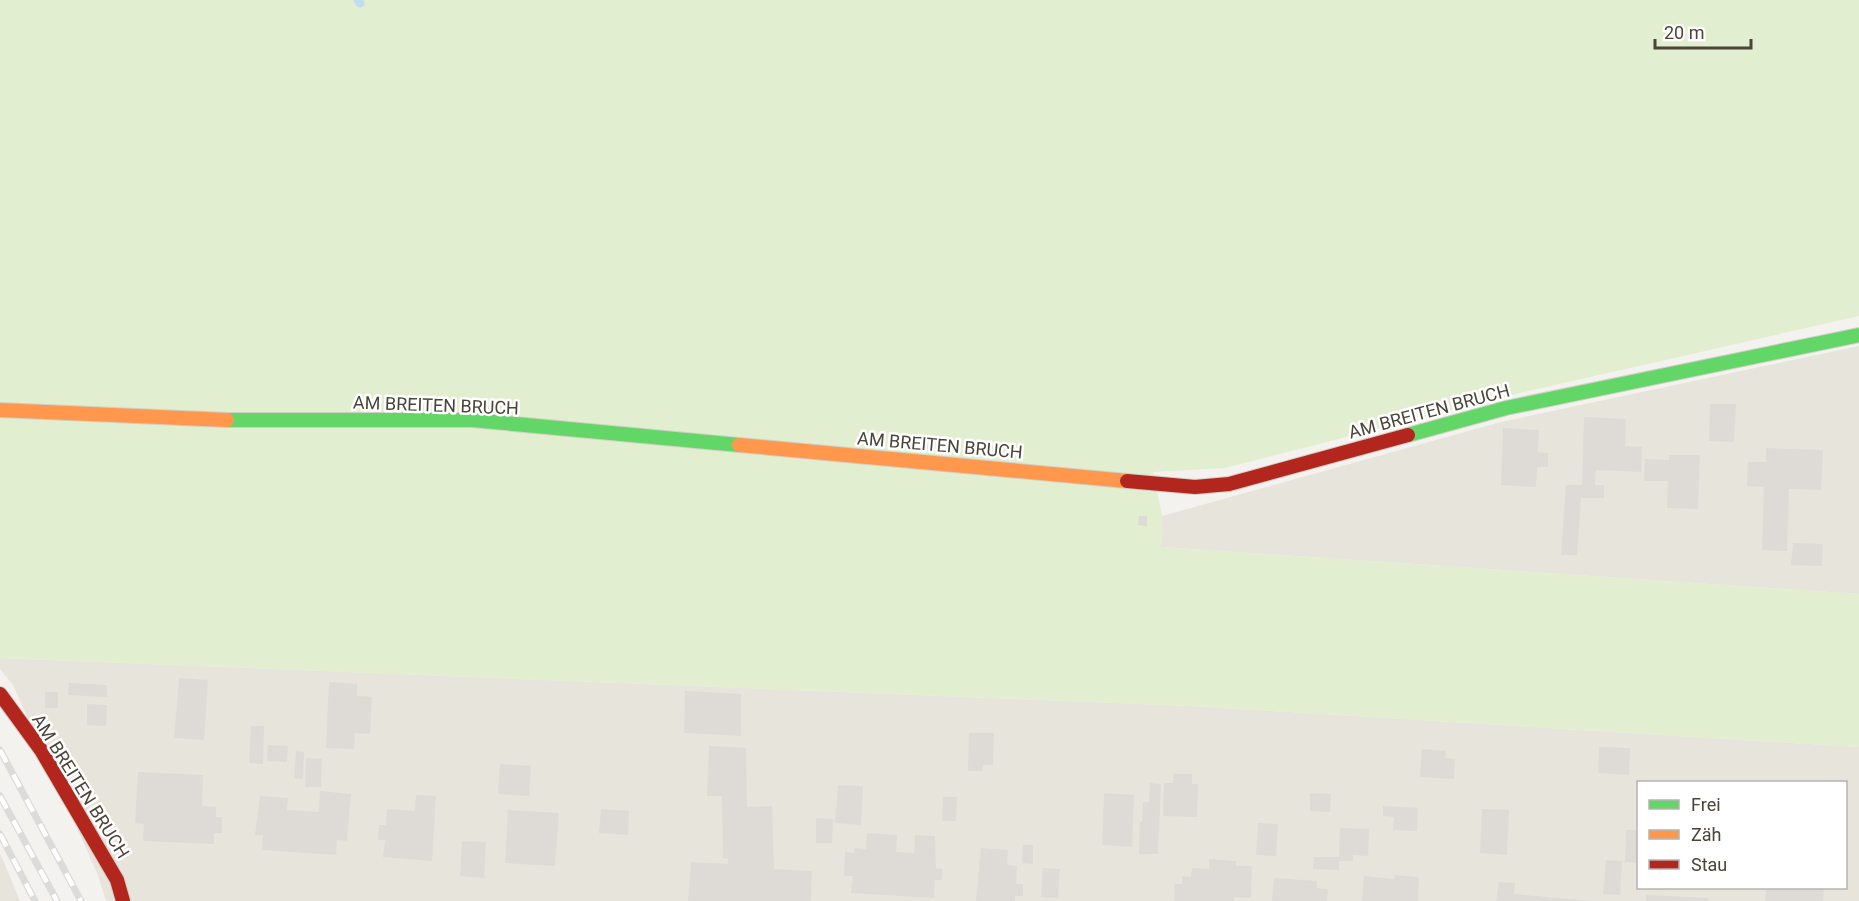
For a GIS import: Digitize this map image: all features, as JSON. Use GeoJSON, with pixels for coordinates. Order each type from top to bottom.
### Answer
{"type":"FeatureCollection","features":[{"type":"Feature","properties":{"kind":"street","name":"AM BREITEN BRUCH"},"geometry":{"type":"LineString","coordinates":[[0,410],[193,420],[472,420],[1195,487],[1229,484],[1506,408],[1859,335]]}},
{"type":"Feature","properties":{"kind":"street","name":"AM BREITEN BRUCH"},"geometry":{"type":"LineString","coordinates":[[0,694],[41,750],[117,880],[123,901]]}},
{"type":"Feature","properties":{"kind":"shaded area"},"geometry":{"type":"Polygon","coordinates":[[[1859,346],[1859,594],[1161,547],[1162,516],[1501,422],[1859,346]]]}},
{"type":"Feature","properties":{"kind":"shaded area"},"geometry":{"type":"Polygon","coordinates":[[[0,658],[1191,706],[1859,747],[1859,901],[106,901],[97,873],[13,685],[0,669],[0,658]]]}},
{"type":"Feature","properties":{"kind":"shaded area"},"geometry":{"type":"Polygon","coordinates":[[[0,854],[4,862],[20,901],[0,901],[0,854]]]}},
{"type":"Feature","properties":{"kind":"green space"},"geometry":{"type":"Polygon","coordinates":[[[0,0],[1859,0],[1859,316],[1506,396],[1225,468],[1153,472],[1162,516],[1161,547],[1859,594],[1859,747],[1191,706],[0,658],[0,0]]]}},
{"type":"Feature","properties":{"kind":"building"},"geometry":{"type":"Polygon","coordinates":[[[1710,404],[1736,404],[1734,442],[1709,441],[1710,404]]]}},
{"type":"Feature","properties":{"kind":"building"},"geometry":{"type":"Polygon","coordinates":[[[1584,417],[1626,419],[1625,446],[1642,447],[1641,472],[1596,470],[1595,485],[1604,485],[1604,498],[1581,498],[1577,555],[1561,555],[1566,485],[1582,485],[1584,417]]]}},
{"type":"Feature","properties":{"kind":"building"},"geometry":{"type":"Polygon","coordinates":[[[1503,428],[1539,430],[1538,452],[1548,453],[1548,467],[1537,467],[1536,487],[1501,485],[1503,428]]]}},
{"type":"Feature","properties":{"kind":"building"},"geometry":{"type":"Polygon","coordinates":[[[1766,448],[1823,450],[1821,490],[1789,489],[1787,551],[1762,550],[1764,487],[1747,486],[1748,462],[1766,462],[1766,448]]]}},
{"type":"Feature","properties":{"kind":"building"},"geometry":{"type":"Polygon","coordinates":[[[1669,455],[1700,455],[1698,509],[1667,508],[1668,481],[1644,481],[1645,459],[1669,460],[1669,455]]]}},
{"type":"Feature","properties":{"kind":"building"},"geometry":{"type":"Polygon","coordinates":[[[1139,516],[1147,516],[1147,526],[1138,525],[1139,516]]]}},
{"type":"Feature","properties":{"kind":"building"},"geometry":{"type":"Polygon","coordinates":[[[1793,543],[1823,544],[1822,566],[1791,565],[1793,543]]]}},
{"type":"Feature","properties":{"kind":"building"},"geometry":{"type":"Polygon","coordinates":[[[179,678],[208,680],[204,740],[174,738],[179,678]]]}},
{"type":"Feature","properties":{"kind":"building"},"geometry":{"type":"Polygon","coordinates":[[[329,682],[357,684],[357,696],[372,697],[370,734],[355,733],[354,749],[326,748],[329,682]]]}},
{"type":"Feature","properties":{"kind":"building"},"geometry":{"type":"Polygon","coordinates":[[[69,683],[107,685],[107,697],[68,695],[69,683]]]}},
{"type":"Feature","properties":{"kind":"building"},"geometry":{"type":"Polygon","coordinates":[[[685,691],[741,694],[741,736],[684,733],[685,691]]]}},
{"type":"Feature","properties":{"kind":"building"},"geometry":{"type":"Polygon","coordinates":[[[45,692],[58,692],[58,708],[45,708],[45,692]]]}},
{"type":"Feature","properties":{"kind":"building"},"geometry":{"type":"Polygon","coordinates":[[[87,704],[107,705],[106,726],[87,725],[87,704]]]}},
{"type":"Feature","properties":{"kind":"building"},"geometry":{"type":"Polygon","coordinates":[[[251,726],[264,726],[263,764],[249,763],[251,726]]]}},
{"type":"Feature","properties":{"kind":"building"},"geometry":{"type":"Polygon","coordinates":[[[969,733],[994,733],[993,765],[983,765],[982,771],[968,771],[969,733]]]}},
{"type":"Feature","properties":{"kind":"building"},"geometry":{"type":"Polygon","coordinates":[[[268,745],[288,746],[287,762],[267,761],[268,745]]]}},
{"type":"Feature","properties":{"kind":"building"},"geometry":{"type":"Polygon","coordinates":[[[709,746],[746,748],[747,807],[772,806],[774,869],[812,871],[811,901],[688,901],[691,862],[728,864],[728,859],[723,858],[722,796],[707,796],[709,746]]]}},
{"type":"Feature","properties":{"kind":"building"},"geometry":{"type":"Polygon","coordinates":[[[1599,747],[1630,748],[1629,775],[1598,773],[1599,747]]]}},
{"type":"Feature","properties":{"kind":"building"},"geometry":{"type":"Polygon","coordinates":[[[1422,749],[1446,751],[1445,758],[1455,759],[1454,779],[1420,777],[1422,749]]]}},
{"type":"Feature","properties":{"kind":"building"},"geometry":{"type":"Polygon","coordinates":[[[296,751],[304,752],[303,779],[294,778],[296,751]]]}},
{"type":"Feature","properties":{"kind":"building"},"geometry":{"type":"Polygon","coordinates":[[[306,758],[322,759],[321,787],[305,787],[306,758]]]}},
{"type":"Feature","properties":{"kind":"building"},"geometry":{"type":"Polygon","coordinates":[[[500,764],[531,766],[529,796],[498,794],[500,764]]]}},
{"type":"Feature","properties":{"kind":"building"},"geometry":{"type":"Polygon","coordinates":[[[138,772],[203,775],[202,806],[216,807],[216,817],[222,817],[222,833],[214,833],[214,844],[143,841],[144,824],[135,823],[138,772]]]}},
{"type":"Feature","properties":{"kind":"building"},"geometry":{"type":"Polygon","coordinates":[[[1174,774],[1192,774],[1192,784],[1198,784],[1197,817],[1163,816],[1164,783],[1173,783],[1174,774]]]}},
{"type":"Feature","properties":{"kind":"building"},"geometry":{"type":"Polygon","coordinates":[[[1150,783],[1161,784],[1158,854],[1139,854],[1143,802],[1149,802],[1150,783]]]}},
{"type":"Feature","properties":{"kind":"building"},"geometry":{"type":"Polygon","coordinates":[[[838,785],[863,786],[861,825],[835,823],[838,785]]]}},
{"type":"Feature","properties":{"kind":"building"},"geometry":{"type":"Polygon","coordinates":[[[320,791],[351,794],[347,841],[337,840],[336,855],[262,850],[263,835],[255,835],[260,796],[288,798],[287,810],[319,812],[320,791]]]}},
{"type":"Feature","properties":{"kind":"building"},"geometry":{"type":"Polygon","coordinates":[[[1104,793],[1134,795],[1132,847],[1102,845],[1104,793]]]}},
{"type":"Feature","properties":{"kind":"building"},"geometry":{"type":"Polygon","coordinates":[[[1310,793],[1331,794],[1330,812],[1310,811],[1310,793]]]}},
{"type":"Feature","properties":{"kind":"building"},"geometry":{"type":"Polygon","coordinates":[[[416,795],[436,796],[432,861],[383,857],[385,840],[378,840],[379,825],[386,825],[387,809],[415,811],[416,795]]]}},
{"type":"Feature","properties":{"kind":"building"},"geometry":{"type":"Polygon","coordinates":[[[943,797],[957,797],[956,821],[942,821],[943,797]]]}},
{"type":"Feature","properties":{"kind":"building"},"geometry":{"type":"Polygon","coordinates":[[[1383,806],[1418,808],[1417,831],[1393,830],[1394,817],[1383,816],[1383,806]]]}},
{"type":"Feature","properties":{"kind":"building"},"geometry":{"type":"Polygon","coordinates":[[[601,809],[629,811],[628,835],[599,833],[601,809]]]}},
{"type":"Feature","properties":{"kind":"building"},"geometry":{"type":"Polygon","coordinates":[[[1482,809],[1509,810],[1507,855],[1480,853],[1482,809]]]}},
{"type":"Feature","properties":{"kind":"building"},"geometry":{"type":"Polygon","coordinates":[[[508,810],[559,813],[555,866],[505,863],[508,810]]]}},
{"type":"Feature","properties":{"kind":"building"},"geometry":{"type":"Polygon","coordinates":[[[816,818],[833,819],[832,843],[816,843],[816,818]]]}},
{"type":"Feature","properties":{"kind":"building"},"geometry":{"type":"Polygon","coordinates":[[[1258,823],[1278,824],[1276,856],[1256,855],[1258,823]]]}},
{"type":"Feature","properties":{"kind":"building"},"geometry":{"type":"Polygon","coordinates":[[[1340,828],[1369,829],[1368,856],[1353,855],[1353,861],[1339,861],[1339,870],[1313,869],[1314,857],[1339,857],[1340,828]]]}},
{"type":"Feature","properties":{"kind":"building"},"geometry":{"type":"Polygon","coordinates":[[[1626,830],[1637,830],[1637,863],[1625,862],[1626,830]]]}},
{"type":"Feature","properties":{"kind":"building"},"geometry":{"type":"Polygon","coordinates":[[[867,833],[897,835],[896,852],[914,853],[915,835],[935,836],[936,868],[943,869],[942,880],[935,880],[934,898],[851,893],[853,876],[844,876],[845,852],[854,853],[854,848],[866,849],[867,833]]]}},
{"type":"Feature","properties":{"kind":"building"},"geometry":{"type":"Polygon","coordinates":[[[462,841],[486,842],[484,878],[460,876],[462,841]]]}},
{"type":"Feature","properties":{"kind":"building"},"geometry":{"type":"Polygon","coordinates":[[[1023,845],[1033,845],[1033,864],[1022,863],[1023,845]]]}},
{"type":"Feature","properties":{"kind":"building"},"geometry":{"type":"Polygon","coordinates":[[[981,848],[1008,850],[1007,865],[1017,866],[1016,884],[1023,884],[1023,896],[1015,896],[1015,901],[976,901],[981,848]]]}},
{"type":"Feature","properties":{"kind":"building"},"geometry":{"type":"Polygon","coordinates":[[[1209,859],[1236,861],[1236,866],[1252,866],[1251,898],[1234,897],[1234,901],[1174,901],[1175,884],[1182,884],[1182,876],[1191,877],[1192,868],[1209,869],[1209,859]]]}},
{"type":"Feature","properties":{"kind":"building"},"geometry":{"type":"Polygon","coordinates":[[[1606,860],[1622,861],[1620,895],[1603,894],[1606,860]]]}},
{"type":"Feature","properties":{"kind":"building"},"geometry":{"type":"Polygon","coordinates":[[[1043,868],[1060,869],[1058,898],[1041,897],[1043,868]]]}},
{"type":"Feature","properties":{"kind":"building"},"geometry":{"type":"Polygon","coordinates":[[[1395,875],[1419,877],[1418,901],[1362,901],[1364,876],[1394,879],[1395,875]]]}},
{"type":"Feature","properties":{"kind":"building"},"geometry":{"type":"Polygon","coordinates":[[[1274,878],[1317,881],[1317,888],[1328,889],[1327,901],[1272,901],[1274,878]]]}},
{"type":"Feature","properties":{"kind":"building"},"geometry":{"type":"Polygon","coordinates":[[[1499,882],[1515,883],[1514,894],[1593,901],[1496,901],[1499,882]]]}},
{"type":"Feature","properties":{"kind":"building"},"geometry":{"type":"Polygon","coordinates":[[[1766,889],[1824,889],[1823,901],[1765,901],[1766,889]]]}},
{"type":"Feature","properties":{"kind":"building"},"geometry":{"type":"Polygon","coordinates":[[[1646,895],[1708,898],[1708,901],[1646,901],[1646,895]]]}},
{"type":"Feature","properties":{"kind":"railway"},"geometry":{"type":"LineString","coordinates":[[0,750],[81,901]]}},
{"type":"Feature","properties":{"kind":"railway"},"geometry":{"type":"LineString","coordinates":[[0,796],[57,901]]}},
{"type":"Feature","properties":{"kind":"railway"},"geometry":{"type":"LineString","coordinates":[[0,834],[35,901]]}},
{"type":"Feature","properties":{"kind":"traffic: fast"},"geometry":{"type":"LineString","coordinates":[[1408,435],[1506,408],[1859,335]]}},
{"type":"Feature","properties":{"kind":"traffic: fast"},"geometry":{"type":"LineString","coordinates":[[227,420],[472,420],[739,445]]}},
{"type":"Feature","properties":{"kind":"traffic: slow"},"geometry":{"type":"LineString","coordinates":[[0,410],[227,420]]}},
{"type":"Feature","properties":{"kind":"traffic: slow"},"geometry":{"type":"LineString","coordinates":[[739,445],[1127,481]]}},
{"type":"Feature","properties":{"kind":"traffic: jam"},"geometry":{"type":"LineString","coordinates":[[1127,481],[1195,487],[1229,484],[1408,435]]}},
{"type":"Feature","properties":{"kind":"traffic: jam"},"geometry":{"type":"LineString","coordinates":[[0,694],[41,750],[117,880],[123,901]]}}]}
